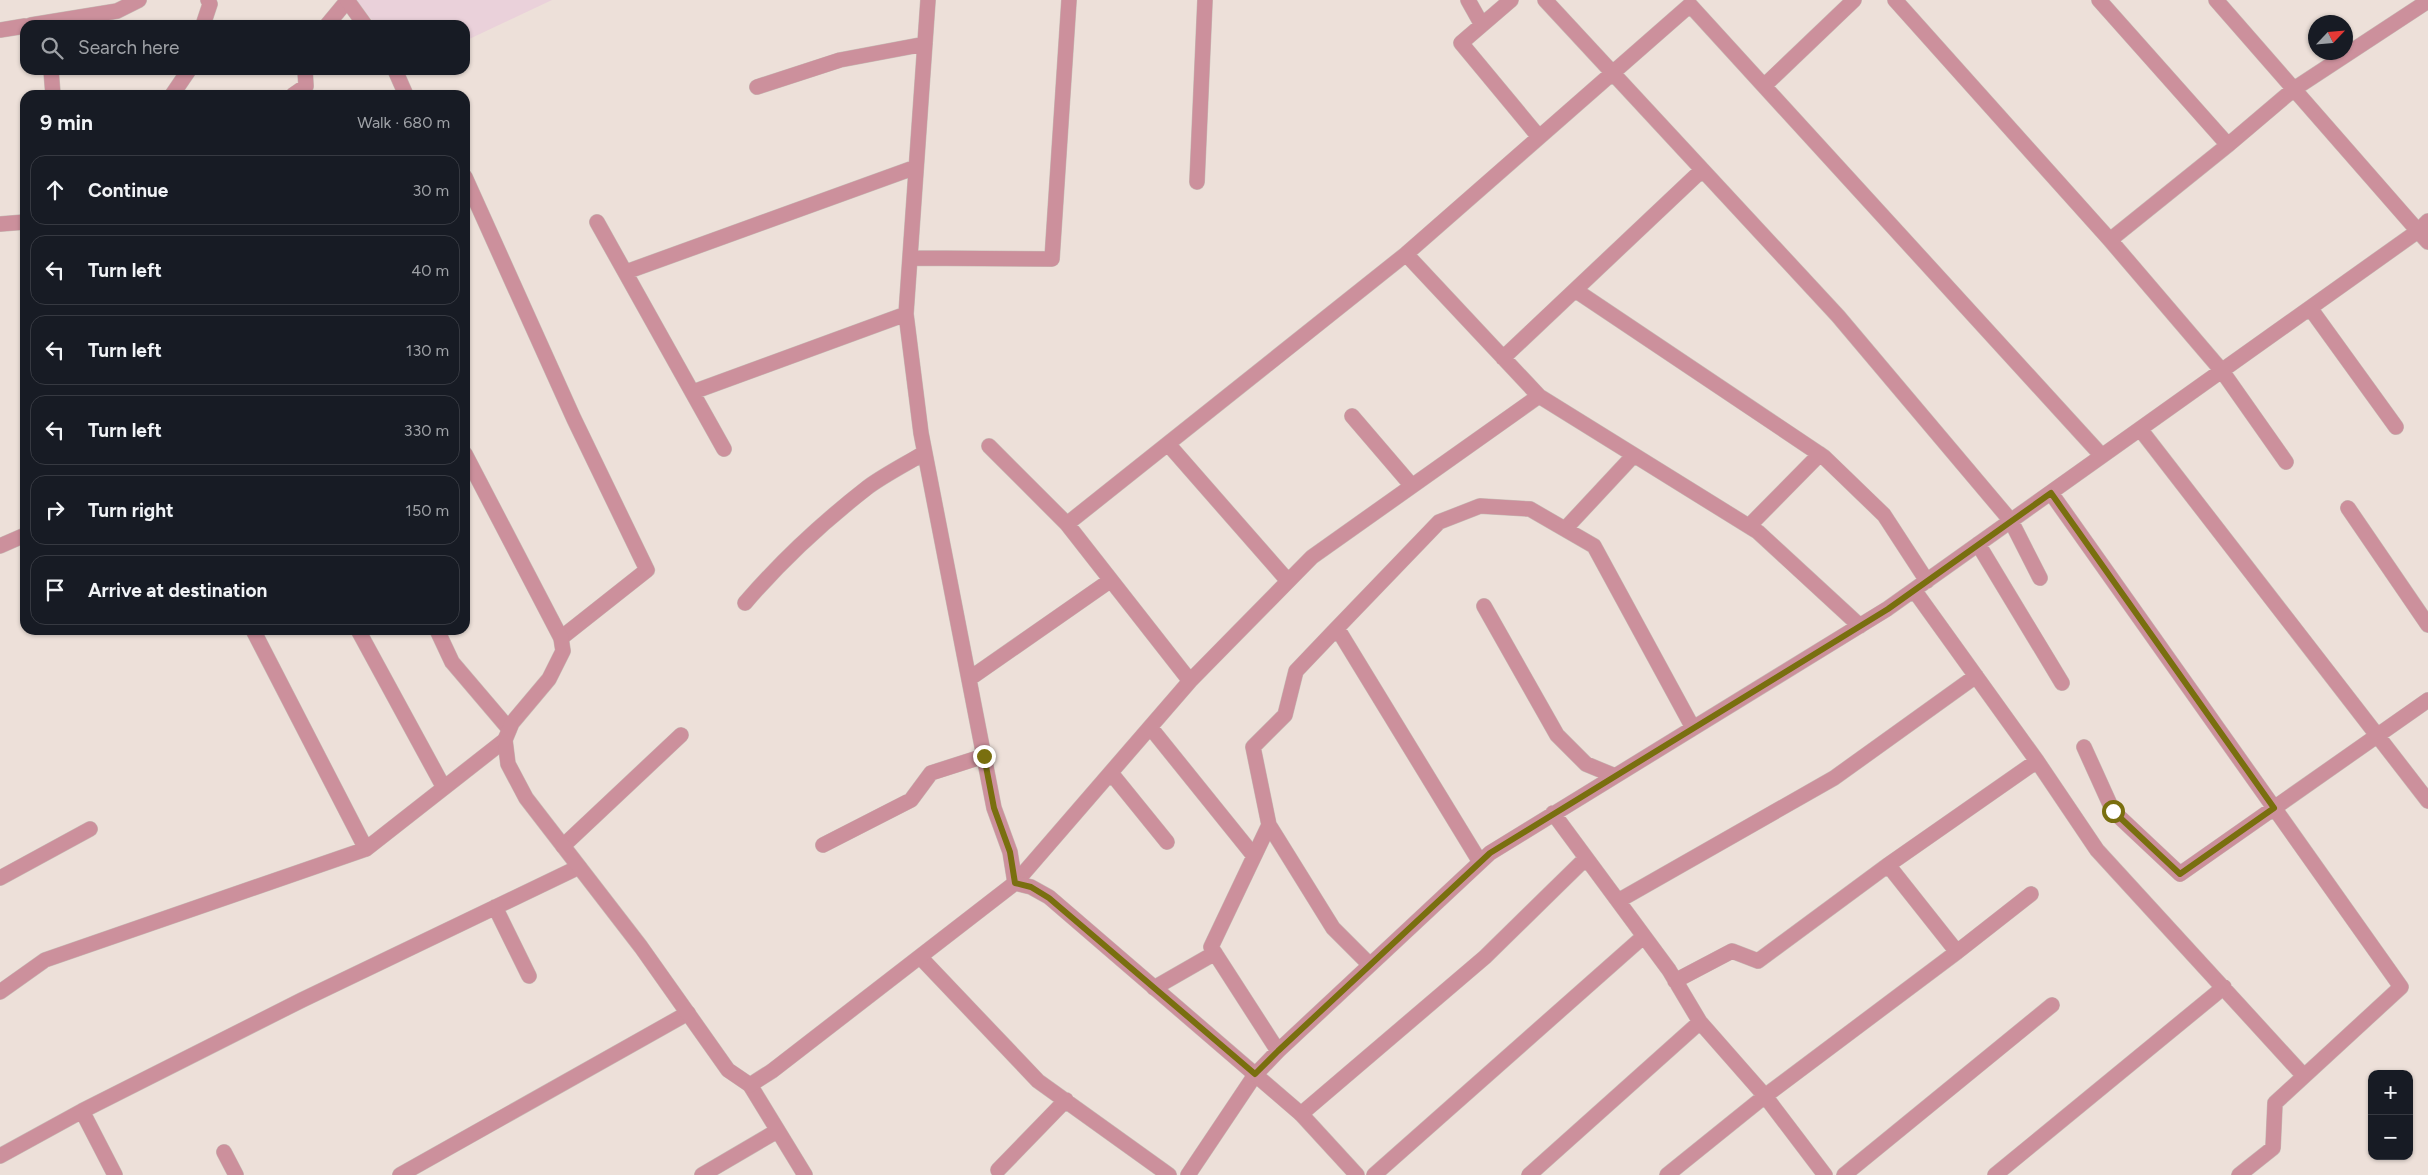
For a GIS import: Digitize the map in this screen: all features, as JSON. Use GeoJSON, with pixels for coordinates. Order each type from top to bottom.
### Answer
{"type":"FeatureCollection","features":[{"type":"Feature","properties":{"kind":"street"},"geometry":{"type":"LineString","coordinates":[[61,20],[139,0]]}},
{"type":"Feature","properties":{"kind":"street"},"geometry":{"type":"LineString","coordinates":[[205,20],[210,4],[208,0]]}},
{"type":"Feature","properties":{"kind":"street"},"geometry":{"type":"LineString","coordinates":[[928,0],[906,314],[924,453],[994,808],[1010,852],[1015,883]]}},
{"type":"Feature","properties":{"kind":"street"},"geometry":{"type":"LineString","coordinates":[[910,258],[1052,259],[1069,0]]}},
{"type":"Feature","properties":{"kind":"street"},"geometry":{"type":"LineString","coordinates":[[1197,182],[1205,0]]}},
{"type":"Feature","properties":{"kind":"street"},"geometry":{"type":"LineString","coordinates":[[1468,0],[1482,24]]}},
{"type":"Feature","properties":{"kind":"street"},"geometry":{"type":"LineString","coordinates":[[1511,0],[1461,43],[1539,137]]}},
{"type":"Feature","properties":{"kind":"street"},"geometry":{"type":"LineString","coordinates":[[1546,0],[1838,316],[2011,521],[2040,578]]}},
{"type":"Feature","properties":{"kind":"street"},"geometry":{"type":"LineString","coordinates":[[1764,86],[1854,0]]}},
{"type":"Feature","properties":{"kind":"street"},"geometry":{"type":"LineString","coordinates":[[1895,0],[2110,240],[2222,371],[2286,462]]}},
{"type":"Feature","properties":{"kind":"street"},"geometry":{"type":"LineString","coordinates":[[2099,0],[2228,145]]}},
{"type":"Feature","properties":{"kind":"street"},"geometry":{"type":"LineString","coordinates":[[1188,1175],[1255,1074],[1490,853],[1860,626],[1927,581],[2310,308],[2425,231],[2294,89],[2216,0]]}},
{"type":"Feature","properties":{"kind":"street"},"geometry":{"type":"LineString","coordinates":[[331,20],[347,1],[361,20]]}},
{"type":"Feature","properties":{"kind":"street"},"geometry":{"type":"LineString","coordinates":[[2110,240],[2294,89],[2428,1]]}},
{"type":"Feature","properties":{"kind":"street"},"geometry":{"type":"LineString","coordinates":[[1067,524],[1406,254],[1692,2],[1764,86],[2102,456]]}},
{"type":"Feature","properties":{"kind":"street"},"geometry":{"type":"LineString","coordinates":[[0,30],[20,27]]}},
{"type":"Feature","properties":{"kind":"street"},"geometry":{"type":"LineString","coordinates":[[757,87],[840,60],[925,44]]}},
{"type":"Feature","properties":{"kind":"street"},"geometry":{"type":"LineString","coordinates":[[51,75],[53,90]]}},
{"type":"Feature","properties":{"kind":"street"},"geometry":{"type":"LineString","coordinates":[[175,90],[186,75]]}},
{"type":"Feature","properties":{"kind":"street"},"geometry":{"type":"LineString","coordinates":[[300,90],[306,86],[305,75]]}},
{"type":"Feature","properties":{"kind":"street"},"geometry":{"type":"LineString","coordinates":[[396,75],[404,90]]}},
{"type":"Feature","properties":{"kind":"street"},"geometry":{"type":"LineString","coordinates":[[626,272],[916,167]]}},
{"type":"Feature","properties":{"kind":"street"},"geometry":{"type":"LineString","coordinates":[[1503,358],[1702,170]]}},
{"type":"Feature","properties":{"kind":"street"},"geometry":{"type":"LineString","coordinates":[[470,188],[574,419],[647,570],[561,638]]}},
{"type":"Feature","properties":{"kind":"street"},"geometry":{"type":"LineString","coordinates":[[0,224],[20,222]]}},
{"type":"Feature","properties":{"kind":"street"},"geometry":{"type":"LineString","coordinates":[[597,222],[724,449]]}},
{"type":"Feature","properties":{"kind":"street"},"geometry":{"type":"LineString","coordinates":[[1406,254],[1539,396],[1758,532],[1860,626]]}},
{"type":"Feature","properties":{"kind":"street"},"geometry":{"type":"LineString","coordinates":[[1575,290],[1820,454],[1884,515],[1927,581]]}},
{"type":"Feature","properties":{"kind":"street"},"geometry":{"type":"LineString","coordinates":[[2310,308],[2396,426]]}},
{"type":"Feature","properties":{"kind":"street"},"geometry":{"type":"LineString","coordinates":[[693,392],[906,314]]}},
{"type":"Feature","properties":{"kind":"street"},"geometry":{"type":"LineString","coordinates":[[750,1085],[772,1072],[1015,883],[1190,681],[1312,557],[1539,396]]}},
{"type":"Feature","properties":{"kind":"street"},"geometry":{"type":"LineString","coordinates":[[1352,416],[1412,486]]}},
{"type":"Feature","properties":{"kind":"street"},"geometry":{"type":"LineString","coordinates":[[2140,429],[2428,802]]}},
{"type":"Feature","properties":{"kind":"street"},"geometry":{"type":"LineString","coordinates":[[1168,444],[1288,581]]}},
{"type":"Feature","properties":{"kind":"street"},"geometry":{"type":"LineString","coordinates":[[989,446],[1067,524],[1190,681]]}},
{"type":"Feature","properties":{"kind":"street"},"geometry":{"type":"LineString","coordinates":[[745,603],[783,560],[828,521],[870,486],[924,453]]}},
{"type":"Feature","properties":{"kind":"street"},"geometry":{"type":"LineString","coordinates":[[1749,526],[1820,454]]}},
{"type":"Feature","properties":{"kind":"street"},"geometry":{"type":"LineString","coordinates":[[1566,530],[1634,455]]}},
{"type":"Feature","properties":{"kind":"street"},"geometry":{"type":"LineString","coordinates":[[0,992],[45,960],[366,849],[444,788],[507,734],[512,723],[549,680],[563,651],[561,638],[470,464]]}},
{"type":"Feature","properties":{"kind":"street"},"geometry":{"type":"LineString","coordinates":[[2051,493],[2401,987],[2275,1103],[2273,1148],[2239,1175]]}},
{"type":"Feature","properties":{"kind":"street"},"geometry":{"type":"LineString","coordinates":[[1370,965],[1333,928],[1269,825],[1253,747],[1285,714],[1296,670],[1439,522],[1480,506],[1530,509],[1594,546],[1693,728]]}},
{"type":"Feature","properties":{"kind":"street"},"geometry":{"type":"LineString","coordinates":[[2348,508],[2428,625]]}},
{"type":"Feature","properties":{"kind":"street"},"geometry":{"type":"LineString","coordinates":[[0,546],[20,537]]}},
{"type":"Feature","properties":{"kind":"street"},"geometry":{"type":"LineString","coordinates":[[1978,544],[2062,683]]}},
{"type":"Feature","properties":{"kind":"street"},"geometry":{"type":"LineString","coordinates":[[969,678],[1111,580]]}},
{"type":"Feature","properties":{"kind":"street"},"geometry":{"type":"LineString","coordinates":[[1914,590],[2037,761],[2098,850],[2304,1076]]}},
{"type":"Feature","properties":{"kind":"street"},"geometry":{"type":"LineString","coordinates":[[1484,606],[1557,735],[1586,764],[1615,776]]}},
{"type":"Feature","properties":{"kind":"street"},"geometry":{"type":"LineString","coordinates":[[1336,628],[1480,862]]}},
{"type":"Feature","properties":{"kind":"street"},"geometry":{"type":"LineString","coordinates":[[256,635],[366,849]]}},
{"type":"Feature","properties":{"kind":"street"},"geometry":{"type":"LineString","coordinates":[[361,635],[444,788]]}},
{"type":"Feature","properties":{"kind":"street"},"geometry":{"type":"LineString","coordinates":[[439,635],[452,662],[507,734],[508,764],[526,798],[641,947],[728,1070],[750,1085],[805,1175]]}},
{"type":"Feature","properties":{"kind":"street"},"geometry":{"type":"LineString","coordinates":[[1618,901],[1834,778],[1976,676]]}},
{"type":"Feature","properties":{"kind":"street"},"geometry":{"type":"LineString","coordinates":[[2084,746],[2113,811],[2180,874],[2428,700]]}},
{"type":"Feature","properties":{"kind":"street"},"geometry":{"type":"LineString","coordinates":[[1150,727],[1254,856]]}},
{"type":"Feature","properties":{"kind":"street"},"geometry":{"type":"LineString","coordinates":[[563,846],[681,735]]}},
{"type":"Feature","properties":{"kind":"street"},"geometry":{"type":"LineString","coordinates":[[823,846],[911,800],[930,773],[984,756]]}},
{"type":"Feature","properties":{"kind":"street"},"geometry":{"type":"LineString","coordinates":[[1675,981],[1732,951],[1758,961],[1888,865],[2037,761]]}},
{"type":"Feature","properties":{"kind":"street"},"geometry":{"type":"LineString","coordinates":[[1110,772],[1167,842]]}},
{"type":"Feature","properties":{"kind":"street"},"geometry":{"type":"LineString","coordinates":[[1554,813],[1644,936],[1700,1022],[1764,1096],[1825,1175]]}},
{"type":"Feature","properties":{"kind":"street"},"geometry":{"type":"LineString","coordinates":[[1269,825],[1211,947],[1278,1051]]}},
{"type":"Feature","properties":{"kind":"street"},"geometry":{"type":"LineString","coordinates":[[0,878],[90,829]]}},
{"type":"Feature","properties":{"kind":"street"},"geometry":{"type":"LineString","coordinates":[[1301,1114],[1485,957],[1586,858]]}},
{"type":"Feature","properties":{"kind":"street"},"geometry":{"type":"LineString","coordinates":[[1888,865],[1956,952]]}},
{"type":"Feature","properties":{"kind":"street"},"geometry":{"type":"LineString","coordinates":[[0,1156],[82,1111],[302,1000],[579,867]]}},
{"type":"Feature","properties":{"kind":"street"},"geometry":{"type":"LineString","coordinates":[[1015,883],[1031,887],[1049,898],[1301,1114],[1357,1175]]}},
{"type":"Feature","properties":{"kind":"street"},"geometry":{"type":"LineString","coordinates":[[1667,1175],[1764,1096],[2031,894]]}},
{"type":"Feature","properties":{"kind":"street"},"geometry":{"type":"LineString","coordinates":[[495,907],[529,976]]}},
{"type":"Feature","properties":{"kind":"street"},"geometry":{"type":"LineString","coordinates":[[1374,1175],[1644,936]]}},
{"type":"Feature","properties":{"kind":"street"},"geometry":{"type":"LineString","coordinates":[[1154,988],[1215,953]]}},
{"type":"Feature","properties":{"kind":"street"},"geometry":{"type":"LineString","coordinates":[[920,958],[1038,1081],[1169,1175]]}},
{"type":"Feature","properties":{"kind":"street"},"geometry":{"type":"LineString","coordinates":[[1995,1175],[2224,987]]}},
{"type":"Feature","properties":{"kind":"street"},"geometry":{"type":"LineString","coordinates":[[1844,1175],[2052,1005]]}},
{"type":"Feature","properties":{"kind":"street"},"geometry":{"type":"LineString","coordinates":[[400,1175],[688,1013]]}},
{"type":"Feature","properties":{"kind":"street"},"geometry":{"type":"LineString","coordinates":[[1529,1175],[1700,1022]]}},
{"type":"Feature","properties":{"kind":"street"},"geometry":{"type":"LineString","coordinates":[[998,1170],[1066,1100]]}},
{"type":"Feature","properties":{"kind":"street"},"geometry":{"type":"LineString","coordinates":[[82,1111],[115,1175]]}},
{"type":"Feature","properties":{"kind":"street"},"geometry":{"type":"LineString","coordinates":[[702,1175],[777,1131]]}},
{"type":"Feature","properties":{"kind":"street"},"geometry":{"type":"LineString","coordinates":[[224,1152],[236,1175]]}},
{"type":"Feature","properties":{"kind":"shaded area"},"geometry":{"type":"Polygon","coordinates":[[[355,0],[552,0],[470,39],[470,20],[372,20],[355,0]]]}},
{"type":"Feature","properties":{"kind":"route"},"geometry":{"type":"LineString","coordinates":[[984,756],[994,808],[1010,852],[1015,883],[1031,887],[1049,898],[1255,1074],[1490,853],[1888,609],[2051,493],[2274,808],[2180,874],[2113,811]]}}]}
